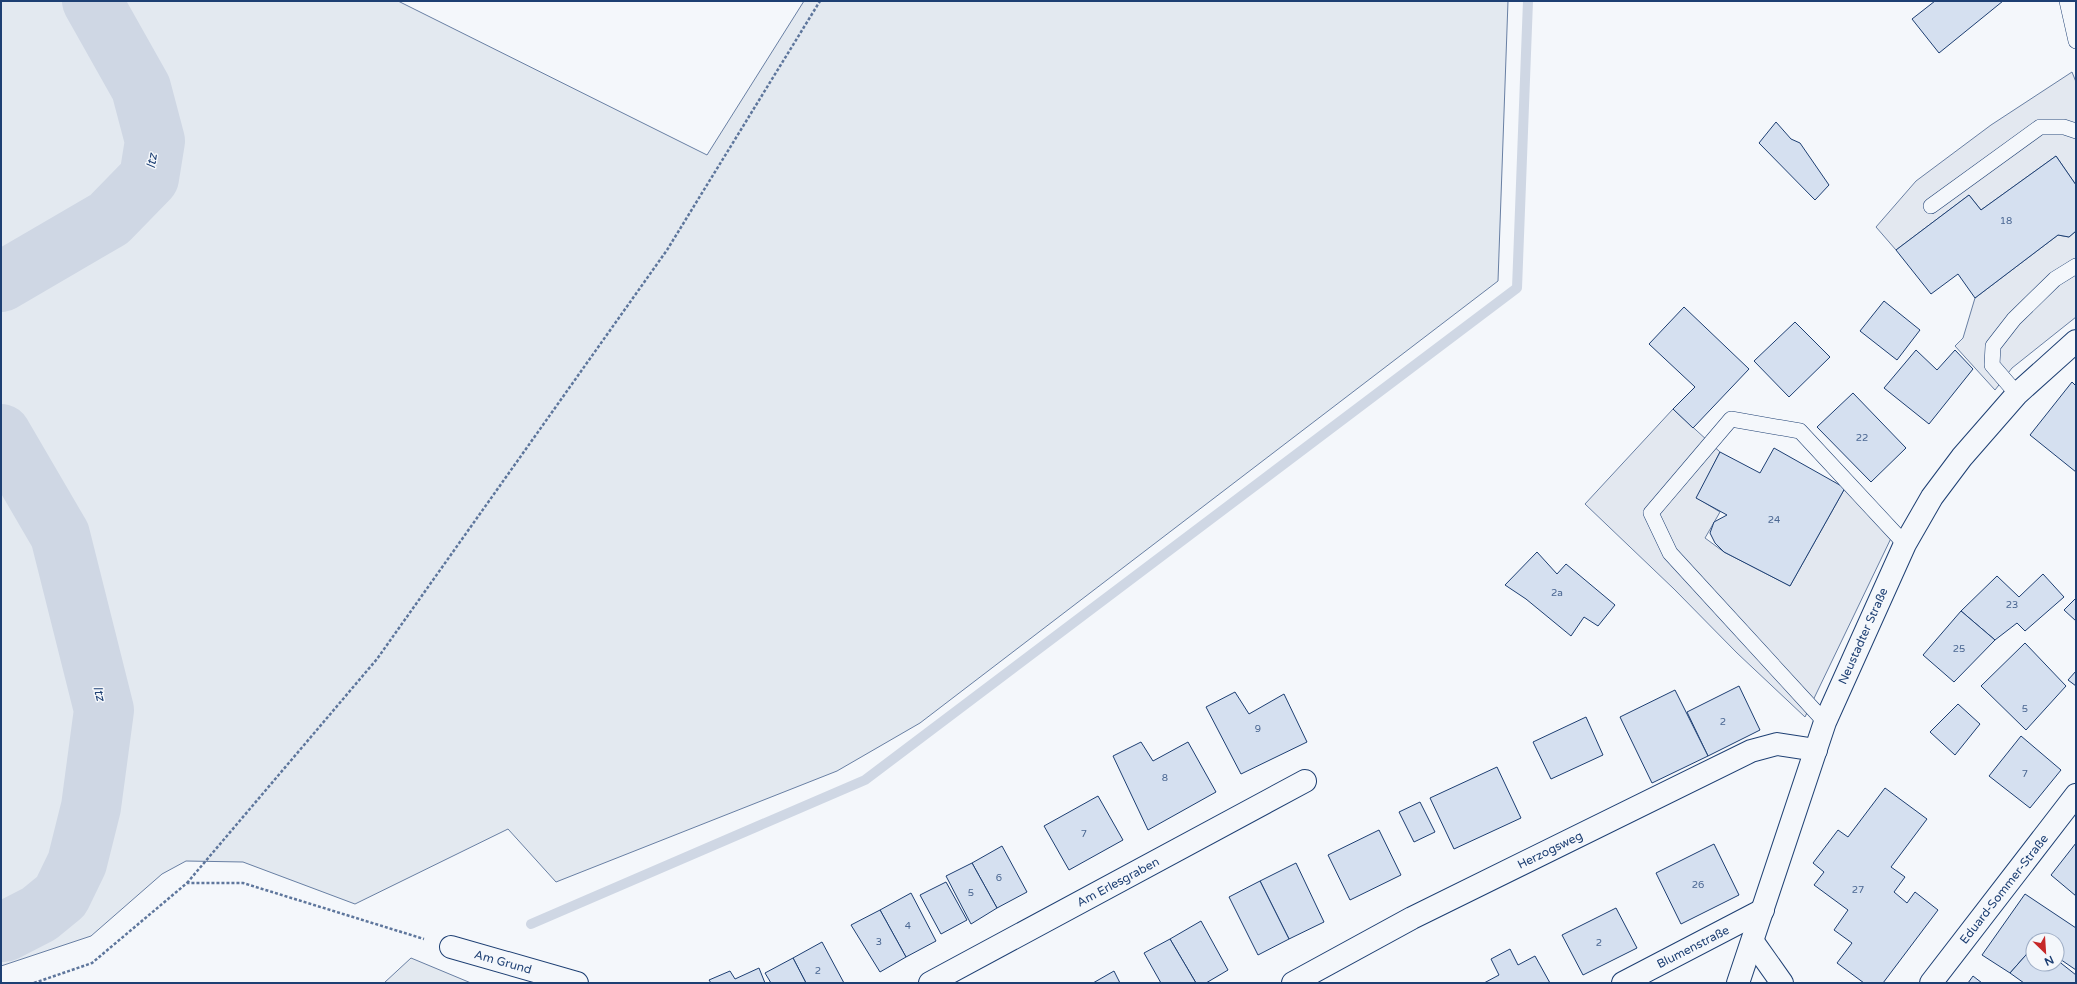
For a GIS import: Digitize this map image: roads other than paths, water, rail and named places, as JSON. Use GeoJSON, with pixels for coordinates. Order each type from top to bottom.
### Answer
{"type":"FeatureCollection","features":[{"type":"Feature","properties":{"kind":"street","name":"Neustadter Straße"},"geometry":{"type":"LineString","coordinates":[[1738,983],[1753,942],[1825,722],[1905,544],[1932,497],[1962,457],[2017,394],[2076,342]]}},
{"type":"Feature","properties":{"kind":"street","name":"Herzogsweg"},"geometry":{"type":"LineString","coordinates":[[1293,983],[1412,918],[1752,751],[1777,744],[1816,750]]}},
{"type":"Feature","properties":{"kind":"street","name":"Am Erlesgraben"},"geometry":{"type":"LineString","coordinates":[[930,983],[1305,781]]}},
{"type":"Feature","properties":{"kind":"street","name":"Eduard-Sommer-Straße"},"geometry":{"type":"LineString","coordinates":[[1931,983],[2076,795]]}},
{"type":"Feature","properties":{"kind":"street","name":"Blumenstraße"},"geometry":{"type":"LineString","coordinates":[[1623,983],[1763,910]]}},
{"type":"Feature","properties":{"kind":"street"},"geometry":{"type":"LineString","coordinates":[[1753,942],[1782,983]]}},
{"type":"Feature","properties":{"kind":"street","name":"Am Grund"},"geometry":{"type":"LineString","coordinates":[[451,947],[577,983]]}},
{"type":"Feature","properties":{"kind":"lane"},"geometry":{"type":"LineString","coordinates":[[2067,1],[2076,41]]}},
{"type":"Feature","properties":{"kind":"lane"},"geometry":{"type":"LineString","coordinates":[[1931,206],[2040,127],[2064,127],[2076,131]]}},
{"type":"Feature","properties":{"kind":"lane"},"geometry":{"type":"LineString","coordinates":[[2017,394],[1992,365],[1993,346],[2014,319],[2055,279],[2076,266]]}},
{"type":"Feature","properties":{"kind":"lane"},"geometry":{"type":"LineString","coordinates":[[1825,722],[1670,553],[1651,513],[1731,420],[1800,431],[1905,544]]}},
{"type":"Feature","properties":{"kind":"waterway","name":"Itz"},"geometry":{"type":"LineString","coordinates":[[1,282],[109,219],[149,178],[155,141],[141,88],[92,1]]}},
{"type":"Feature","properties":{"kind":"waterway"},"geometry":{"type":"LineString","coordinates":[[531,924],[865,780],[1517,288],[1528,1]]}},
{"type":"Feature","properties":{"kind":"waterway","name":"Itz"},"geometry":{"type":"LineString","coordinates":[[1,434],[60,535],[104,710],[91,807],[77,863],[61,896],[39,914],[4,932],[1,932]]}}]}
